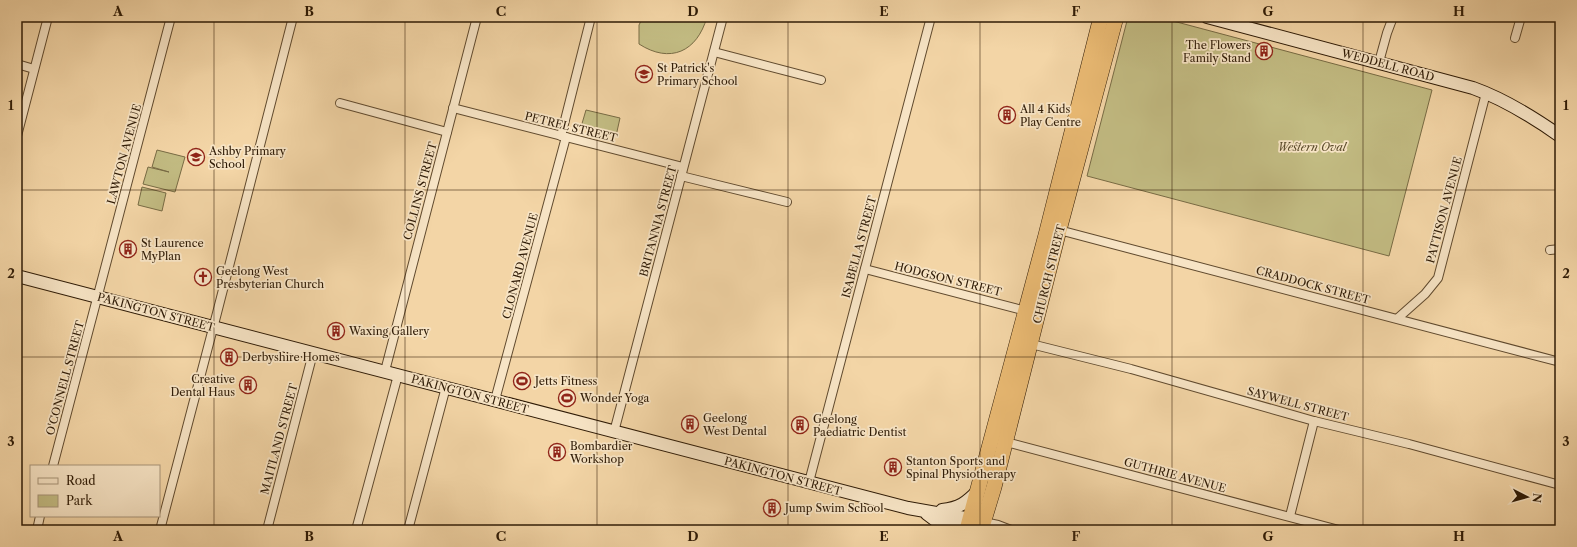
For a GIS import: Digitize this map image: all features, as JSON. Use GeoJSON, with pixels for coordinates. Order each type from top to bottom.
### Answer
{"type":"FeatureCollection","features":[{"type":"Feature","properties":{"kind":"highway","name":"CHURCH STREET"},"geometry":{"type":"LineString","coordinates":[[977,527],[979,490],[1101,17]]}},
{"type":"Feature","properties":{"kind":"highway","name":"CHURCH STREET"},"geometry":{"type":"LineString","coordinates":[[977,527],[1006,442],[1059,230],[1116,17]]}},
{"type":"Feature","properties":{"kind":"street"},"geometry":{"type":"LineString","coordinates":[[17,136],[20,109],[34,69],[48,17]]}},
{"type":"Feature","properties":{"kind":"street","name":"LAWTON AVENUE"},"geometry":{"type":"LineString","coordinates":[[98,297],[171,17]]}},
{"type":"Feature","properties":{"kind":"street"},"geometry":{"type":"LineString","coordinates":[[160,530],[214,327],[293,17]]}},
{"type":"Feature","properties":{"kind":"street","name":"COLLINS STREET"},"geometry":{"type":"LineString","coordinates":[[385,371],[477,17]]}},
{"type":"Feature","properties":{"kind":"street","name":"CLONARD AVENUE"},"geometry":{"type":"LineString","coordinates":[[495,400],[592,17]]}},
{"type":"Feature","properties":{"kind":"street","name":"BRITANNIA STREET"},"geometry":{"type":"LineString","coordinates":[[614,432],[723,17]]}},
{"type":"Feature","properties":{"kind":"street","name":"ISABELLA STREET"},"geometry":{"type":"LineString","coordinates":[[809,482],[931,17]]}},
{"type":"Feature","properties":{"kind":"street","name":"WEDDELL ROAD"},"geometry":{"type":"LineString","coordinates":[[1207,17],[1439,78],[1486,93],[1530,116],[1560,136]]}},
{"type":"Feature","properties":{"kind":"street"},"geometry":{"type":"LineString","coordinates":[[1379,62],[1393,17]]}},
{"type":"Feature","properties":{"kind":"street"},"geometry":{"type":"LineString","coordinates":[[1515,38],[1521,17]]}},
{"type":"Feature","properties":{"kind":"street"},"geometry":{"type":"LineString","coordinates":[[714,52],[821,80]]}},
{"type":"Feature","properties":{"kind":"street"},"geometry":{"type":"LineString","coordinates":[[17,64],[34,69]]}},
{"type":"Feature","properties":{"kind":"street","name":"PATTISON AVENUE"},"geometry":{"type":"LineString","coordinates":[[1398,318],[1425,294],[1438,278],[1486,93]]}},
{"type":"Feature","properties":{"kind":"street"},"geometry":{"type":"LineString","coordinates":[[340,103],[447,132]]}},
{"type":"Feature","properties":{"kind":"street","name":"PETREL STREET"},"geometry":{"type":"LineString","coordinates":[[453,108],[683,167]]}},
{"type":"Feature","properties":{"kind":"street"},"geometry":{"type":"LineString","coordinates":[[681,176],[787,202]]}},
{"type":"Feature","properties":{"kind":"street","name":"CRADDOCK STREET"},"geometry":{"type":"LineString","coordinates":[[1059,230],[1398,318],[1560,362]]}},
{"type":"Feature","properties":{"kind":"street"},"geometry":{"type":"LineString","coordinates":[[1550,250],[1560,249]]}},
{"type":"Feature","properties":{"kind":"street","name":"HODGSON STREET"},"geometry":{"type":"LineString","coordinates":[[865,269],[1026,311]]}},
{"type":"Feature","properties":{"kind":"street","name":"PAKINGTON STREET"},"geometry":{"type":"LineString","coordinates":[[17,276],[922,512],[935,520],[977,527]]}},
{"type":"Feature","properties":{"kind":"street","name":"O'CONNELL STREET"},"geometry":{"type":"LineString","coordinates":[[54,465],[98,297]]}},
{"type":"Feature","properties":{"kind":"street","name":"SAYWELL STREET"},"geometry":{"type":"LineString","coordinates":[[1031,344],[1131,369],[1314,420],[1560,485]]}},
{"type":"Feature","properties":{"kind":"street","name":"MAITLAND STREET"},"geometry":{"type":"LineString","coordinates":[[267,530],[313,353]]}},
{"type":"Feature","properties":{"kind":"street"},"geometry":{"type":"LineString","coordinates":[[356,530],[398,375]]}},
{"type":"Feature","properties":{"kind":"street"},"geometry":{"type":"LineString","coordinates":[[408,530],[446,388]]}},
{"type":"Feature","properties":{"kind":"street"},"geometry":{"type":"LineString","coordinates":[[1290,516],[1314,420]]}},
{"type":"Feature","properties":{"kind":"street","name":"GUTHRIE AVENUE"},"geometry":{"type":"LineString","coordinates":[[1006,442],[1339,530]]}},
{"type":"Feature","properties":{"kind":"street"},"geometry":{"type":"LineString","coordinates":[[922,512],[949,509],[959,506],[979,490]]}},
{"type":"Feature","properties":{"kind":"street"},"geometry":{"type":"LineString","coordinates":[[37,530],[40,517]]}},
{"type":"Feature","properties":{"kind":"street"},"geometry":{"type":"LineString","coordinates":[[977,527],[995,524],[1011,530]]}},
{"type":"Feature","properties":{"kind":"green space"},"geometry":{"type":"Polygon","coordinates":[[[643,17],[707,17],[697,39],[689,46],[681,51],[661,53],[650,50],[639,44],[639,25],[643,17]]]}},
{"type":"Feature","properties":{"kind":"green space","name":"Western Oval"},"geometry":{"type":"Polygon","coordinates":[[[1128,17],[1158,17],[1432,90],[1389,256],[1087,176],[1128,17]]]}},
{"type":"Feature","properties":{"kind":"green space"},"geometry":{"type":"Polygon","coordinates":[[[586,110],[620,118],[616,136],[581,127],[586,110]]]}},
{"type":"Feature","properties":{"kind":"green space"},"geometry":{"type":"Polygon","coordinates":[[[157,150],[185,157],[175,192],[143,184],[148,167],[169,172],[152,167],[157,150]]]}},
{"type":"Feature","properties":{"kind":"green space"},"geometry":{"type":"Polygon","coordinates":[[[142,187],[166,193],[162,211],[138,205],[142,187]]]}},
{"type":"Feature","properties":{"kind":"place","name":"The Flowers Family Stand"},"geometry":{"type":"Point","coordinates":[1264,51]}},
{"type":"Feature","properties":{"kind":"place","name":"St Patrick's Primary School"},"geometry":{"type":"Point","coordinates":[644,74]}},
{"type":"Feature","properties":{"kind":"place","name":"All 4 Kids Play Centre"},"geometry":{"type":"Point","coordinates":[1007,115]}},
{"type":"Feature","properties":{"kind":"place","name":"Ashby Primary School"},"geometry":{"type":"Point","coordinates":[196,157]}},
{"type":"Feature","properties":{"kind":"place","name":"St Laurence MyPlan"},"geometry":{"type":"Point","coordinates":[128,249]}},
{"type":"Feature","properties":{"kind":"place","name":"Geelong West Presbyterian Church"},"geometry":{"type":"Point","coordinates":[203,277]}},
{"type":"Feature","properties":{"kind":"place","name":"Waxing Gallery"},"geometry":{"type":"Point","coordinates":[336,331]}},
{"type":"Feature","properties":{"kind":"place","name":"Derbyshire Homes"},"geometry":{"type":"Point","coordinates":[229,357]}},
{"type":"Feature","properties":{"kind":"place","name":"Jetts Fitness"},"geometry":{"type":"Point","coordinates":[522,381]}},
{"type":"Feature","properties":{"kind":"place","name":"Creative Dental Haus"},"geometry":{"type":"Point","coordinates":[248,385]}},
{"type":"Feature","properties":{"kind":"place","name":"Wonder Yoga"},"geometry":{"type":"Point","coordinates":[567,398]}},
{"type":"Feature","properties":{"kind":"place","name":"Geelong West Dental"},"geometry":{"type":"Point","coordinates":[690,424]}},
{"type":"Feature","properties":{"kind":"place","name":"Geelong Paediatric Dentist"},"geometry":{"type":"Point","coordinates":[800,425]}},
{"type":"Feature","properties":{"kind":"place","name":"Bombardier Workshop"},"geometry":{"type":"Point","coordinates":[557,452]}},
{"type":"Feature","properties":{"kind":"place","name":"Stanton Sports and Spinal Physiotherapy"},"geometry":{"type":"Point","coordinates":[893,467]}},
{"type":"Feature","properties":{"kind":"place","name":"Jump Swim School"},"geometry":{"type":"Point","coordinates":[772,508]}}]}
